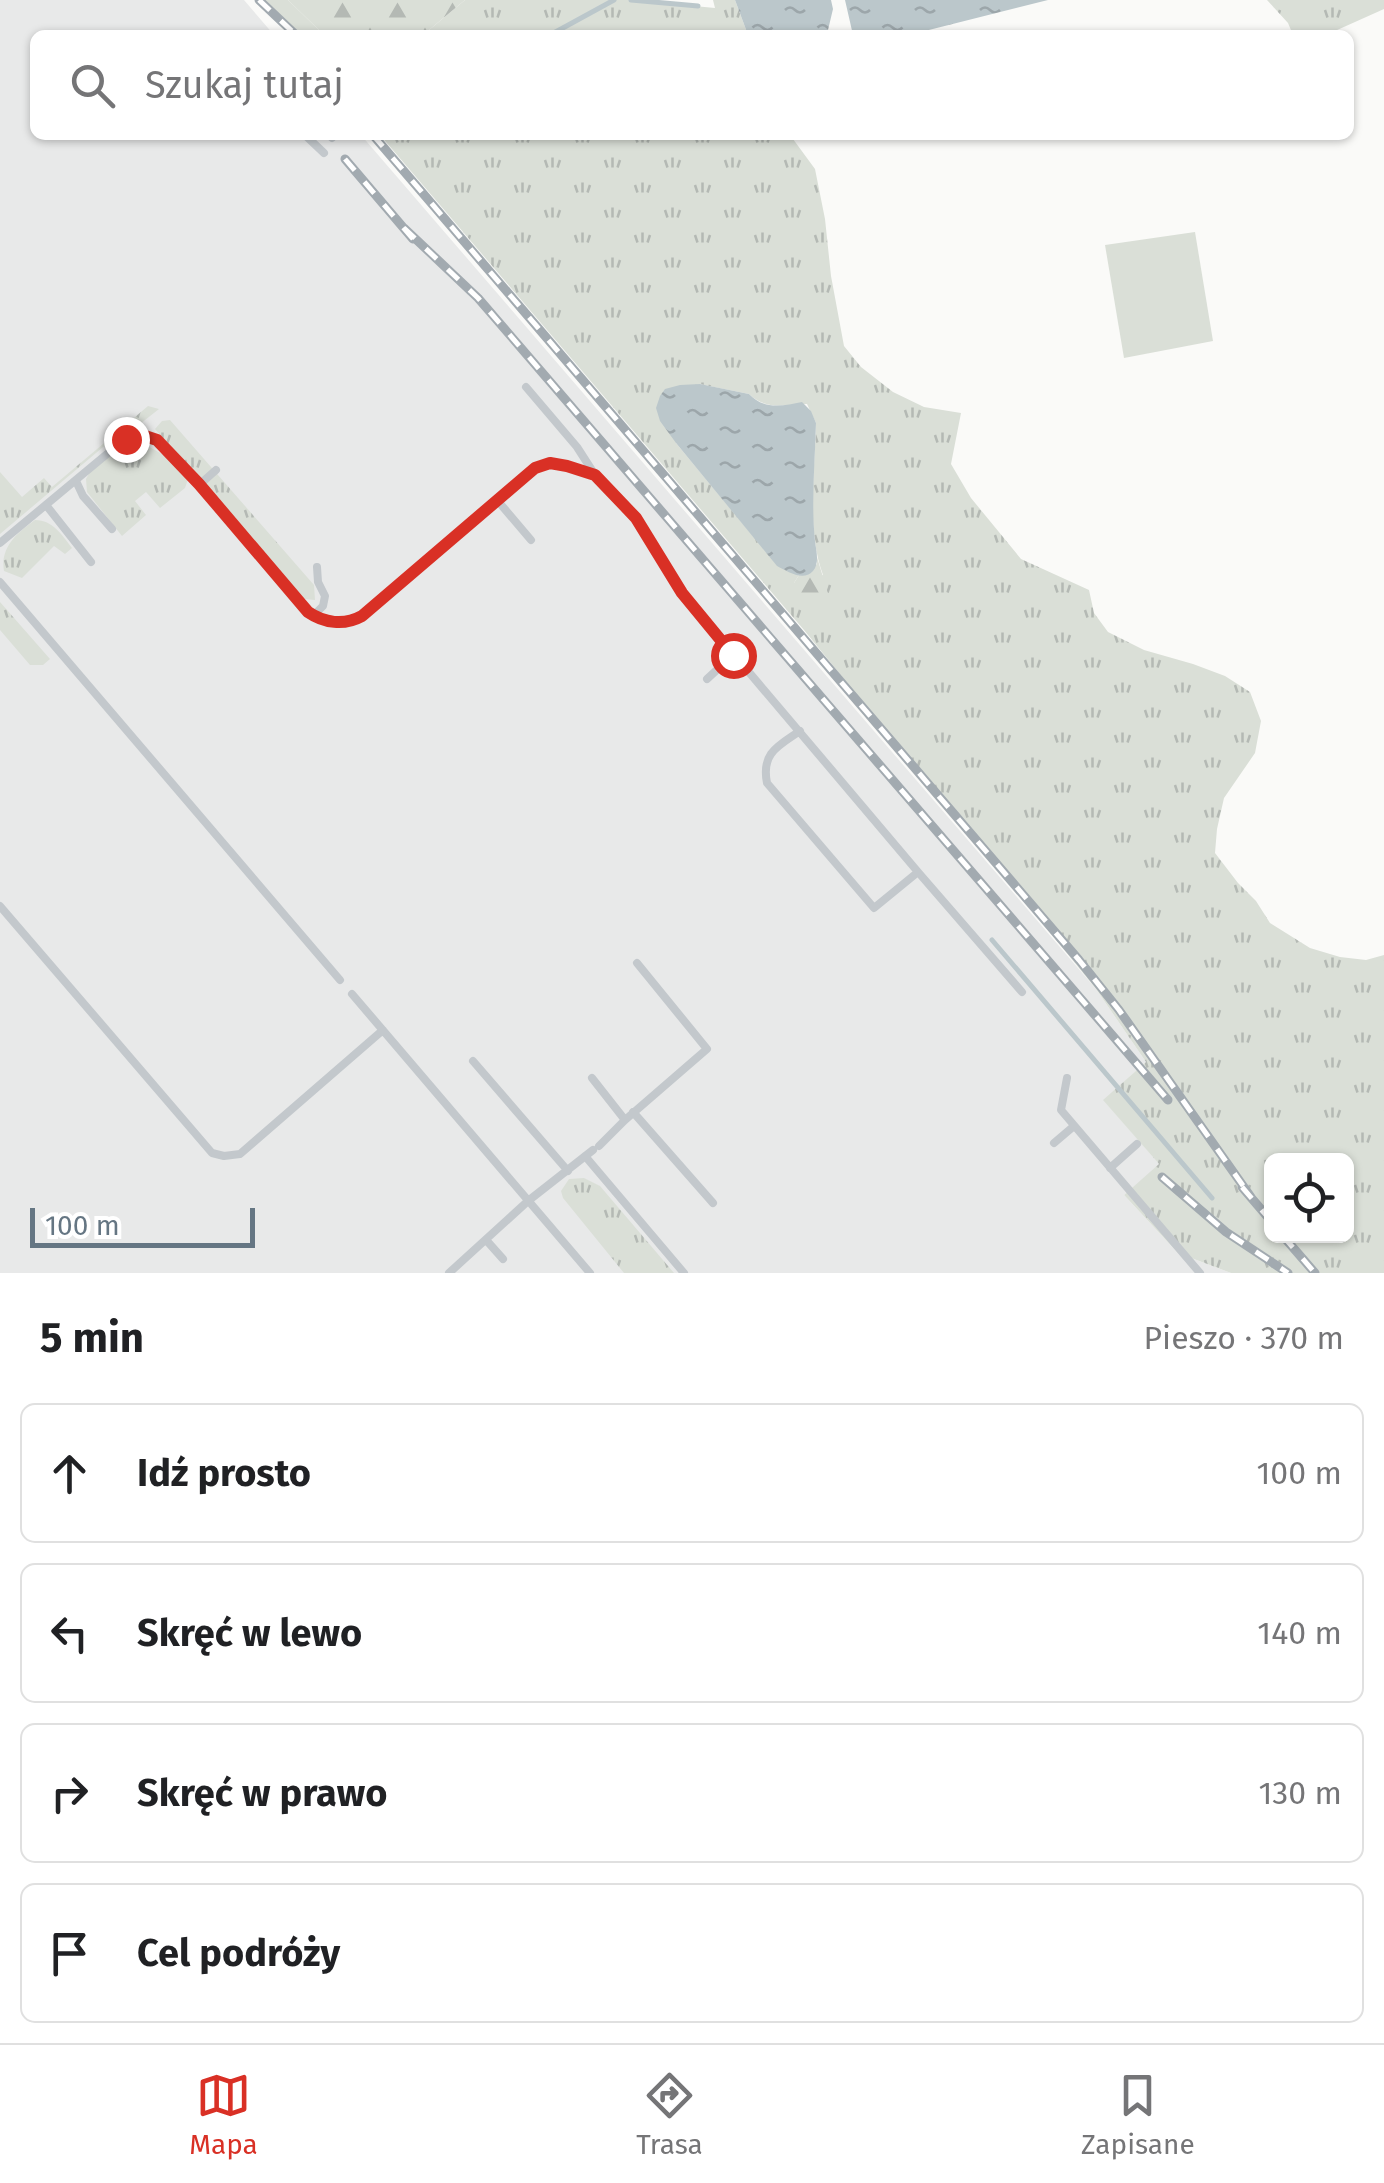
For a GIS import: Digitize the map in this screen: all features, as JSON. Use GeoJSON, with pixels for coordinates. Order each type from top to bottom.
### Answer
{"type":"FeatureCollection","features":[{"type":"Feature","properties":{"kind":"lane"},"geometry":{"type":"LineString","coordinates":[[310,140],[324,153]]}},
{"type":"Feature","properties":{"kind":"lane"},"geometry":{"type":"LineString","coordinates":[[526,387],[577,447],[595,475],[636,518],[682,593],[1022,992]]}},
{"type":"Feature","properties":{"kind":"lane"},"geometry":{"type":"LineString","coordinates":[[0,543],[126,439],[142,435],[157,440],[199,484],[313,616],[350,623],[535,468],[550,463],[595,475]]}},
{"type":"Feature","properties":{"kind":"lane"},"geometry":{"type":"LineString","coordinates":[[199,484],[216,470]]}},
{"type":"Feature","properties":{"kind":"lane"},"geometry":{"type":"LineString","coordinates":[[76,481],[83,496],[112,530]]}},
{"type":"Feature","properties":{"kind":"lane"},"geometry":{"type":"LineString","coordinates":[[497,500],[532,540]]}},
{"type":"Feature","properties":{"kind":"lane"},"geometry":{"type":"LineString","coordinates":[[46,505],[91,562]]}},
{"type":"Feature","properties":{"kind":"lane"},"geometry":{"type":"LineString","coordinates":[[313,616],[323,606],[325,596],[318,582],[317,567]]}},
{"type":"Feature","properties":{"kind":"lane"},"geometry":{"type":"LineString","coordinates":[[0,582],[340,980]]}},
{"type":"Feature","properties":{"kind":"lane"},"geometry":{"type":"LineString","coordinates":[[707,679],[733,655]]}},
{"type":"Feature","properties":{"kind":"lane"},"geometry":{"type":"LineString","coordinates":[[800,731],[772,751],[765,771],[768,784],[874,908],[918,872]]}},
{"type":"Feature","properties":{"kind":"lane"},"geometry":{"type":"LineString","coordinates":[[0,906],[212,1153],[240,1154],[383,1030]]}},
{"type":"Feature","properties":{"kind":"lane"},"geometry":{"type":"LineString","coordinates":[[452,1272],[528,1201],[592,1151],[706,1049],[637,962]]}},
{"type":"Feature","properties":{"kind":"lane"},"geometry":{"type":"LineString","coordinates":[[352,994],[590,1273]]}},
{"type":"Feature","properties":{"kind":"lane"},"geometry":{"type":"LineString","coordinates":[[472,1060],[568,1171]]}},
{"type":"Feature","properties":{"kind":"lane"},"geometry":{"type":"LineString","coordinates":[[592,1078],[625,1120]]}},
{"type":"Feature","properties":{"kind":"lane"},"geometry":{"type":"LineString","coordinates":[[1067,1078],[1061,1110],[1200,1273]]}},
{"type":"Feature","properties":{"kind":"lane"},"geometry":{"type":"LineString","coordinates":[[633,1112],[713,1203]]}},
{"type":"Feature","properties":{"kind":"lane"},"geometry":{"type":"LineString","coordinates":[[1054,1143],[1074,1126]]}},
{"type":"Feature","properties":{"kind":"lane"},"geometry":{"type":"LineString","coordinates":[[1110,1168],[1136,1144]]}},
{"type":"Feature","properties":{"kind":"lane"},"geometry":{"type":"LineString","coordinates":[[592,1151],[684,1273]]}},
{"type":"Feature","properties":{"kind":"lane"},"geometry":{"type":"LineString","coordinates":[[486,1241],[503,1259]]}},
{"type":"Feature","properties":{"kind":"shaded area"},"geometry":{"type":"Polygon","coordinates":[[[0,0],[244,0],[270,30],[30,30],[30,140],[365,140],[1096,989],[1146,1062],[1104,1100],[1160,1165],[1124,1195],[1178,1253],[1231,1273],[0,1273],[0,0]]]}},
{"type":"Feature","properties":{"kind":"green space"},"geometry":{"type":"Polygon","coordinates":[[[259,0],[288,0],[319,30],[286,30],[259,0]]]}},
{"type":"Feature","properties":{"kind":"green space"},"geometry":{"type":"Polygon","coordinates":[[[288,0],[465,0],[429,30],[319,30],[288,0]]]}},
{"type":"Feature","properties":{"kind":"green space"},"geometry":{"type":"Polygon","coordinates":[[[465,0],[631,0],[715,8],[713,0],[735,0],[746,30],[429,30],[465,0]]]}},
{"type":"Feature","properties":{"kind":"green space"},"geometry":{"type":"Polygon","coordinates":[[[1267,0],[1384,0],[1384,9],[1337,30],[1291,30],[1267,0]]]}},
{"type":"Feature","properties":{"kind":"green space"},"geometry":{"type":"Polygon","coordinates":[[[384,140],[794,140],[815,169],[844,346],[861,367],[893,392],[924,407],[961,413],[951,464],[971,498],[1021,559],[1089,590],[1094,613],[1108,632],[1144,650],[1225,676],[1250,692],[1261,721],[1255,753],[1224,798],[1215,853],[1270,923],[1310,948],[1366,960],[1384,955],[1384,1273],[1231,1273],[1178,1253],[1124,1195],[1159,1164],[1103,1100],[1146,1062],[1096,989],[804,630],[384,140]],[[699,384],[676,443],[777,565],[799,575],[794,583],[823,575],[813,519],[816,423],[807,404],[769,405],[749,394],[699,384]]]}},
{"type":"Feature","properties":{"kind":"green space"},"geometry":{"type":"Polygon","coordinates":[[[1195,232],[1213,341],[1124,358],[1105,245],[1195,232]]]}},
{"type":"Feature","properties":{"kind":"green space"},"geometry":{"type":"Polygon","coordinates":[[[148,406],[159,409],[140,424],[128,426],[0,534],[0,472],[22,497],[44,478],[52,487],[148,406]]]}},
{"type":"Feature","properties":{"kind":"green space"},"geometry":{"type":"Polygon","coordinates":[[[170,420],[314,585],[315,600],[305,599],[155,429],[162,421],[170,420]]]}},
{"type":"Feature","properties":{"kind":"green space"},"geometry":{"type":"Polygon","coordinates":[[[144,444],[171,459],[188,479],[185,488],[160,508],[146,492],[135,501],[146,515],[122,536],[87,492],[86,479],[91,470],[118,449],[144,444]]]}},
{"type":"Feature","properties":{"kind":"green space"},"geometry":{"type":"Polygon","coordinates":[[[35,520],[52,525],[72,548],[65,554],[54,546],[22,578],[4,571],[7,548],[35,520]]]}},
{"type":"Feature","properties":{"kind":"green space"},"geometry":{"type":"Polygon","coordinates":[[[817,557],[829,597],[825,612],[817,613],[794,583],[817,564],[817,557]]]}},
{"type":"Feature","properties":{"kind":"green space"},"geometry":{"type":"Polygon","coordinates":[[[0,602],[50,659],[43,665],[30,665],[0,630],[0,602]]]}},
{"type":"Feature","properties":{"kind":"green space"},"geometry":{"type":"Polygon","coordinates":[[[584,1178],[600,1186],[674,1273],[624,1273],[563,1198],[561,1191],[569,1179],[584,1178]]]}},
{"type":"Feature","properties":{"kind":"water"},"geometry":{"type":"Polygon","coordinates":[[[735,0],[831,0],[828,30],[746,30],[735,0]]]}},
{"type":"Feature","properties":{"kind":"water"},"geometry":{"type":"Polygon","coordinates":[[[845,0],[1048,0],[929,30],[852,30],[845,0]]]}},
{"type":"Feature","properties":{"kind":"water"},"geometry":{"type":"Polygon","coordinates":[[[700,384],[749,394],[767,405],[802,402],[811,411],[816,423],[813,512],[817,560],[809,574],[795,574],[777,566],[660,421],[656,408],[665,389],[700,384]]]}},
{"type":"Feature","properties":{"kind":"waterway"},"geometry":{"type":"LineString","coordinates":[[559,30],[614,0]]}},
{"type":"Feature","properties":{"kind":"waterway"},"geometry":{"type":"LineString","coordinates":[[631,0],[698,6]]}},
{"type":"Feature","properties":{"kind":"waterway"},"geometry":{"type":"LineString","coordinates":[[992,940],[1212,1198]]}},
{"type":"Feature","properties":{"kind":"railway"},"geometry":{"type":"LineString","coordinates":[[259,0],[291,30]]}},
{"type":"Feature","properties":{"kind":"railway"},"geometry":{"type":"LineString","coordinates":[[377,140],[1079,960],[1119,1010],[1251,1197]]}},
{"type":"Feature","properties":{"kind":"railway"},"geometry":{"type":"LineString","coordinates":[[345,159],[413,239]]}},
{"type":"Feature","properties":{"kind":"railway"},"geometry":{"type":"LineString","coordinates":[[404,228],[478,298],[1168,1100]]}},
{"type":"Feature","properties":{"kind":"railway"},"geometry":{"type":"LineString","coordinates":[[1162,1177],[1226,1232],[1288,1273]]}},
{"type":"Feature","properties":{"kind":"railway"},"geometry":{"type":"LineString","coordinates":[[1242,1187],[1264,1213]]}},
{"type":"Feature","properties":{"kind":"railway"},"geometry":{"type":"LineString","coordinates":[[1289,1243],[1315,1273]]}},
{"type":"Feature","properties":{"kind":"route"},"geometry":{"type":"LineString","coordinates":[[126,439],[142,435],[157,440],[308,612],[333,622],[350,623],[362,616],[535,468],[550,463],[595,475],[636,518],[682,593],[733,655]]}}]}
